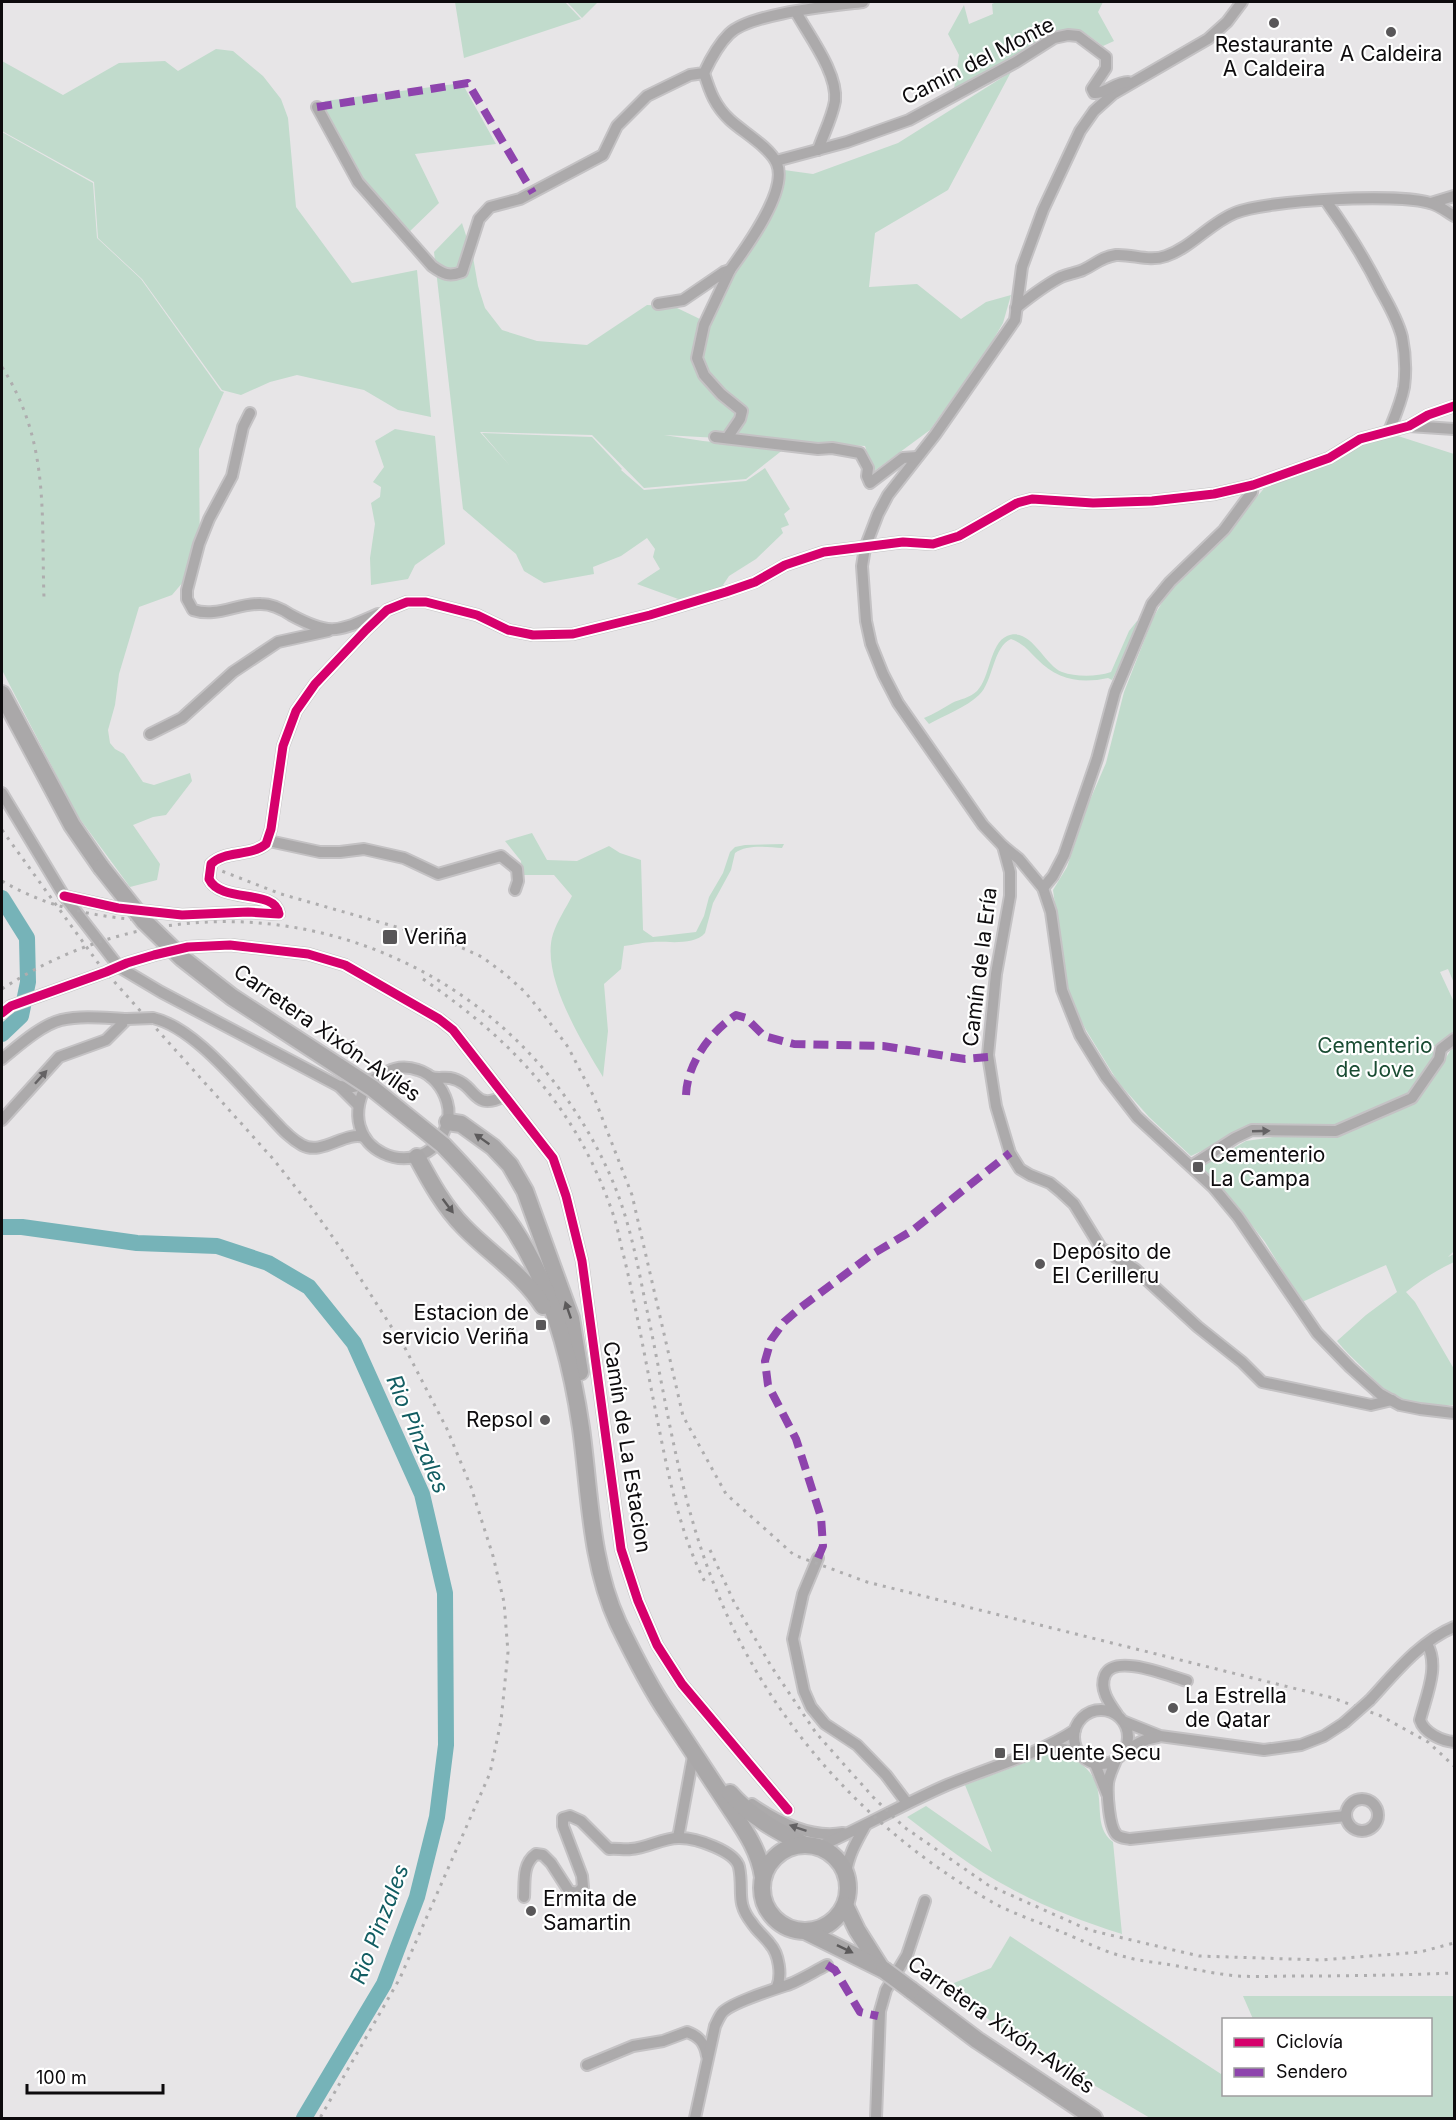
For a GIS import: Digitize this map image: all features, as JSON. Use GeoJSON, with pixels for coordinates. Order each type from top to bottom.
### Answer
{"type":"FeatureCollection","features":[{"type":"Feature","properties":{"kind":"highway","name":"Carretera Xixón-Avilés"},"geometry":{"type":"LineString","coordinates":[[2,694],[72,825],[101,867],[144,921],[182,958],[232,997],[372,1088],[442,1145],[470,1173],[513,1228],[542,1283],[559,1330],[581,1430]]}},
{"type":"Feature","properties":{"kind":"highway"},"geometry":{"type":"LineString","coordinates":[[448,1122],[461,1124],[493,1147],[510,1165],[525,1191],[571,1318],[584,1400],[581,1430],[598,1562],[617,1620],[638,1664],[667,1713],[749,1835],[761,1865],[763,1896],[768,1911],[778,1923],[792,1930],[807,1932],[822,1928],[837,1918],[845,1905],[848,1888],[846,1874],[831,1853],[812,1846],[747,1811],[694,1751]]}},
{"type":"Feature","properties":{"kind":"highway"},"geometry":{"type":"LineString","coordinates":[[417,1157],[435,1189],[463,1226],[531,1287],[544,1307],[556,1345],[573,1419],[574,1442],[584,1464]]}},
{"type":"Feature","properties":{"kind":"highway"},"geometry":{"type":"LineString","coordinates":[[763,1877],[769,1863],[781,1852],[793,1846],[812,1846]]}},
{"type":"Feature","properties":{"kind":"highway","name":"Carretera Xixón-Avilés"},"geometry":{"type":"LineString","coordinates":[[845,1905],[857,1930],[883,1969]]}},
{"type":"Feature","properties":{"kind":"highway","name":"Carretera Xixón-Avilés"},"geometry":{"type":"LineString","coordinates":[[807,1932],[883,1969],[977,2040],[1094,2118]]}},
{"type":"Feature","properties":{"kind":"street"},"geometry":{"type":"LineString","coordinates":[[727,438],[740,419],[742,411],[721,394],[704,375],[697,358],[704,325],[730,270],[769,209],[776,190],[779,172],[776,161],[730,120],[713,100],[704,73],[711,58],[730,33],[749,22],[863,2]]}},
{"type":"Feature","properties":{"kind":"street"},"geometry":{"type":"LineString","coordinates":[[1242,2],[1227,22],[1208,39],[1113,94],[1094,111],[1080,131],[1042,210],[1022,267],[1014,320],[888,495],[865,548],[862,585],[866,621],[871,644],[898,703],[983,825],[1019,859],[1042,888],[1051,912],[1062,990],[1080,1035],[1106,1077],[1137,1117],[1213,1186],[1238,1217],[1317,1334],[1380,1394],[1400,1405],[1455,1413]]}},
{"type":"Feature","properties":{"kind":"street"},"geometry":{"type":"LineString","coordinates":[[776,161],[818,150],[833,108],[835,87],[826,64],[796,12]]}},
{"type":"Feature","properties":{"kind":"street","name":"Camín del Monte"},"geometry":{"type":"LineString","coordinates":[[818,150],[909,120],[1016,62],[1054,38],[1068,35],[1078,36],[1106,57],[1106,68],[1092,89],[1094,93],[1099,94],[1119,82],[1132,82]]}},
{"type":"Feature","properties":{"kind":"street"},"geometry":{"type":"LineString","coordinates":[[317,107],[358,182],[432,266],[452,276],[462,272],[479,219],[490,207],[520,199],[603,155],[617,126],[647,96],[690,75],[704,73]]}},
{"type":"Feature","properties":{"kind":"street"},"geometry":{"type":"LineString","coordinates":[[1431,203],[1455,196]]}},
{"type":"Feature","properties":{"kind":"street"},"geometry":{"type":"LineString","coordinates":[[1016,308],[1040,289],[1098,260],[1119,255],[1155,259],[1183,249],[1232,214],[1249,208],[1388,198],[1431,203],[1455,216]]}},
{"type":"Feature","properties":{"kind":"street"},"geometry":{"type":"LineString","coordinates":[[1326,201],[1347,229],[1366,262],[1401,335],[1404,385],[1400,407],[1389,430]]}},
{"type":"Feature","properties":{"kind":"street"},"geometry":{"type":"LineString","coordinates":[[658,304],[683,300],[730,270]]}},
{"type":"Feature","properties":{"kind":"street"},"geometry":{"type":"LineString","coordinates":[[1408,426],[1428,415],[1455,406]]}},
{"type":"Feature","properties":{"kind":"street"},"geometry":{"type":"LineString","coordinates":[[250,413],[243,427],[232,476],[208,519],[187,590],[187,599],[193,610],[204,614],[262,603],[331,631]]}},
{"type":"Feature","properties":{"kind":"street"},"geometry":{"type":"LineString","coordinates":[[150,734],[182,718],[233,672],[278,642],[346,628],[407,602],[426,602],[477,615],[508,630],[533,635],[573,634],[650,615],[726,592],[754,582],[785,565],[824,552],[903,542],[933,544],[959,536],[1017,503],[1032,499],[1093,503],[1152,501],[1214,494],[1253,485],[1329,458],[1360,440],[1389,430],[1408,426],[1455,429]]}},
{"type":"Feature","properties":{"kind":"street"},"geometry":{"type":"LineString","coordinates":[[715,437],[819,449],[832,448],[860,453],[868,468],[867,476],[870,483],[903,458],[917,457]]}},
{"type":"Feature","properties":{"kind":"street"},"geometry":{"type":"LineString","coordinates":[[1042,888],[1053,876],[1064,855],[1097,759],[1115,692],[1152,604],[1170,582],[1224,530],[1252,492],[1253,485]]}},
{"type":"Feature","properties":{"kind":"street"},"geometry":{"type":"LineString","coordinates":[[64,896],[118,908],[182,915],[248,912],[279,914],[279,909],[271,902],[215,887],[209,879],[209,870],[217,859],[251,852],[262,848],[268,841],[283,746],[296,711],[315,684],[387,610]]}},
{"type":"Feature","properties":{"kind":"street"},"geometry":{"type":"LineString","coordinates":[[2,793],[64,896],[119,967],[161,992],[339,1086],[358,1105]]}},
{"type":"Feature","properties":{"kind":"street"},"geometry":{"type":"LineString","coordinates":[[268,841],[320,852],[364,849],[404,858],[438,874],[501,856],[517,869],[518,881],[515,890]]}},
{"type":"Feature","properties":{"kind":"street","name":"Camín de la Ería"},"geometry":{"type":"LineString","coordinates":[[1003,846],[1010,872],[1010,896],[996,974],[988,1055],[996,1106],[1010,1153],[1020,1169],[1050,1183],[1061,1192],[1074,1204],[1101,1248],[1135,1269],[1262,1382],[1371,1405],[1392,1400]]}},
{"type":"Feature","properties":{"kind":"street","name":"Camín de La Estacion"},"geometry":{"type":"LineString","coordinates":[[6,1010],[145,958],[188,947],[212,944],[291,951],[345,965],[439,1018],[461,1038],[553,1158],[566,1196],[582,1261],[621,1549],[638,1601],[657,1645],[682,1684],[788,1810]]}},
{"type":"Feature","properties":{"kind":"street"},"geometry":{"type":"LineString","coordinates":[[2,1059],[31,1036],[59,1020],[91,1017],[153,1018],[177,1027],[208,1052],[287,1134],[305,1147],[329,1146],[347,1137],[358,1125]]}},
{"type":"Feature","properties":{"kind":"street"},"geometry":{"type":"LineString","coordinates":[[2,1120],[59,1057],[106,1040],[127,1019]]}},
{"type":"Feature","properties":{"kind":"street"},"geometry":{"type":"LineString","coordinates":[[1191,1166],[1252,1130],[1336,1131],[1412,1098],[1439,1059],[1441,1049],[1455,1039]]}},
{"type":"Feature","properties":{"kind":"street"},"geometry":{"type":"LineString","coordinates":[[339,1086],[353,1087],[387,1070],[402,1067],[417,1069],[440,1079],[450,1078],[468,1087],[480,1101],[485,1102],[504,1096]]}},
{"type":"Feature","properties":{"kind":"street"},"geometry":{"type":"LineString","coordinates":[[369,1080],[358,1105],[358,1125],[364,1137],[375,1149],[386,1156],[402,1159],[417,1157],[431,1149],[443,1136],[448,1122],[449,1109],[445,1094],[432,1077]]}},
{"type":"Feature","properties":{"kind":"street"},"geometry":{"type":"LineString","coordinates":[[445,1094],[448,1088],[459,1082]]}},
{"type":"Feature","properties":{"kind":"street"},"geometry":{"type":"LineString","coordinates":[[347,1137],[364,1137]]}},
{"type":"Feature","properties":{"kind":"street"},"geometry":{"type":"LineString","coordinates":[[818,1558],[803,1594],[793,1639],[804,1691],[812,1707],[825,1724],[857,1745],[886,1775],[907,1803]]}},
{"type":"Feature","properties":{"kind":"street"},"geometry":{"type":"LineString","coordinates":[[1087,1713],[1108,1710],[1121,1719],[1160,1736],[1252,1750],[1277,1749],[1312,1741],[1344,1723],[1427,1644],[1455,1627]]}},
{"type":"Feature","properties":{"kind":"street"},"geometry":{"type":"LineString","coordinates":[[1427,1644],[1434,1664],[1420,1720],[1421,1725],[1438,1738],[1455,1742]]}},
{"type":"Feature","properties":{"kind":"street"},"geometry":{"type":"LineString","coordinates":[[1160,1736],[1135,1744],[1120,1757],[1106,1764],[1095,1764],[1085,1759],[1078,1752],[1074,1741],[1079,1721],[1096,1702],[1103,1689],[1103,1679],[1107,1671],[1117,1665],[1128,1665],[1187,1681]]}},
{"type":"Feature","properties":{"kind":"street"},"geometry":{"type":"LineString","coordinates":[[1103,1689],[1128,1733],[1128,1743],[1109,1780],[1108,1795],[1112,1828],[1116,1834],[1130,1839],[1346,1816]]}},
{"type":"Feature","properties":{"kind":"street"},"geometry":{"type":"LineString","coordinates":[[812,1846],[860,1828],[907,1803],[967,1777],[1048,1746],[1075,1731]]}},
{"type":"Feature","properties":{"kind":"street"},"geometry":{"type":"LineString","coordinates":[[1048,1746],[1078,1752]]}},
{"type":"Feature","properties":{"kind":"street"},"geometry":{"type":"LineString","coordinates":[[678,1838],[694,1751]]}},
{"type":"Feature","properties":{"kind":"street"},"geometry":{"type":"LineString","coordinates":[[1095,1764],[1108,1795]]}},
{"type":"Feature","properties":{"kind":"street"},"geometry":{"type":"LineString","coordinates":[[722,1784],[762,1811],[791,1826],[810,1832],[833,1835],[860,1828]]}},
{"type":"Feature","properties":{"kind":"street"},"geometry":{"type":"LineString","coordinates":[[524,1897],[526,1865],[536,1854],[543,1855],[551,1863],[569,1891],[577,1893],[583,1887],[582,1876],[563,1826],[563,1818],[570,1816],[580,1821],[609,1849],[631,1850],[678,1838],[691,1839],[734,1857],[738,1864],[742,1909],[771,1945],[778,1962],[780,1978],[777,1987]]}},
{"type":"Feature","properties":{"kind":"street"},"geometry":{"type":"LineString","coordinates":[[846,1874],[847,1862],[860,1828]]}},
{"type":"Feature","properties":{"kind":"street"},"geometry":{"type":"LineString","coordinates":[[876,2118],[878,2016],[886,1990],[907,1955],[926,1901]]}},
{"type":"Feature","properties":{"kind":"street"},"geometry":{"type":"LineString","coordinates":[[694,2118],[715,2026],[722,2013],[733,2005],[789,1984],[827,1965]]}},
{"type":"Feature","properties":{"kind":"street"},"geometry":{"type":"LineString","coordinates":[[587,2065],[633,2046],[663,2041],[687,2032],[700,2039],[706,2048],[707,2057]]}},
{"type":"Feature","properties":{"kind":"green space"},"geometry":{"type":"Polygon","coordinates":[[[455,2],[565,2],[581,19],[464,58],[455,2]]]}},
{"type":"Feature","properties":{"kind":"green space"},"geometry":{"type":"Polygon","coordinates":[[[567,2],[598,2],[582,18],[567,2]]]}},
{"type":"Feature","properties":{"kind":"green space"},"geometry":{"type":"Polygon","coordinates":[[[996,2],[1103,2],[1098,12],[1114,41],[1103,46],[1085,33],[1055,33],[954,89],[959,55],[948,34],[964,5],[969,24],[993,14],[992,4],[996,2]]]}},
{"type":"Feature","properties":{"kind":"green space"},"geometry":{"type":"Polygon","coordinates":[[[216,49],[233,51],[263,76],[281,99],[288,118],[296,207],[352,283],[417,270],[431,417],[398,410],[364,390],[297,375],[270,382],[241,395],[222,390],[142,279],[98,238],[94,182],[2,131],[2,61],[63,95],[119,63],[165,61],[178,71],[216,49]]]}},
{"type":"Feature","properties":{"kind":"green space"},"geometry":{"type":"Polygon","coordinates":[[[1011,72],[948,190],[875,233],[869,287],[917,284],[961,319],[986,302],[1011,295],[1003,323],[989,347],[930,430],[873,472],[865,446],[664,435],[784,449],[746,479],[644,488],[592,435],[480,432],[511,467],[482,433],[592,437],[621,470],[644,490],[746,481],[765,468],[790,509],[784,514],[789,525],[781,528],[783,533],[756,559],[729,576],[721,588],[681,600],[637,584],[660,569],[653,557],[655,549],[647,538],[621,556],[593,567],[594,574],[544,583],[524,571],[516,554],[463,509],[434,252],[462,223],[485,308],[502,330],[537,341],[587,345],[647,305],[673,306],[702,320],[760,225],[784,170],[813,174],[898,143],[1011,72]]]}},
{"type":"Feature","properties":{"kind":"green space"},"geometry":{"type":"Polygon","coordinates":[[[462,83],[496,144],[415,154],[439,203],[408,233],[359,182],[319,113],[325,101],[462,83]]]}},
{"type":"Feature","properties":{"kind":"green space"},"geometry":{"type":"Polygon","coordinates":[[[2,132],[93,183],[97,238],[141,279],[221,391],[224,392],[199,449],[200,562],[172,595],[139,607],[119,674],[115,705],[108,730],[110,743],[124,754],[143,782],[154,785],[190,773],[192,781],[166,815],[153,817],[133,825],[160,864],[157,880],[130,887],[77,815],[2,670],[2,132]]]}},
{"type":"Feature","properties":{"kind":"green space"},"geometry":{"type":"Polygon","coordinates":[[[395,429],[435,436],[445,544],[415,565],[408,579],[371,585],[370,558],[375,524],[371,503],[380,497],[381,487],[373,482],[384,467],[375,441],[395,429]]]}},
{"type":"Feature","properties":{"kind":"green space","name":"Cementerio de Jove"},"geometry":{"type":"Polygon","coordinates":[[[1398,436],[1454,454],[1454,983],[1448,969],[1440,972],[1454,1002],[1454,1036],[1431,1048],[1437,1058],[1408,1096],[1333,1127],[1302,1126],[1229,1138],[1191,1156],[1149,1117],[1118,1082],[1086,1030],[1067,993],[1053,890],[1067,867],[1087,807],[1106,763],[1124,692],[1153,618],[1168,592],[1234,524],[1272,479],[1332,463],[1369,441],[1398,436]]]}},
{"type":"Feature","properties":{"kind":"green space"},"geometry":{"type":"Polygon","coordinates":[[[1137,621],[1137,630],[1112,680],[1108,678],[1088,681],[1061,676],[1011,639],[1000,649],[984,689],[979,695],[962,707],[929,724],[924,718],[977,691],[985,678],[993,653],[1001,640],[1007,636],[1016,634],[1023,636],[1055,668],[1062,672],[1093,676],[1111,672],[1129,631],[1137,621]]]}},
{"type":"Feature","properties":{"kind":"green space"},"geometry":{"type":"Polygon","coordinates":[[[532,833],[547,860],[577,861],[609,846],[620,853],[641,860],[643,930],[653,937],[696,932],[704,916],[709,897],[723,873],[730,852],[735,847],[784,844],[782,848],[751,847],[735,853],[731,870],[713,903],[705,933],[700,937],[680,942],[650,942],[624,946],[621,969],[604,984],[608,1031],[603,1077],[565,1008],[552,969],[553,934],[572,896],[554,875],[522,875],[521,861],[505,841],[532,833]]]}},
{"type":"Feature","properties":{"kind":"green space"},"geometry":{"type":"Polygon","coordinates":[[[1454,1045],[1454,1251],[1448,1257],[1454,1254],[1454,1262],[1406,1292],[1415,1302],[1454,1369],[1454,1405],[1425,1406],[1413,1404],[1393,1395],[1337,1341],[1397,1292],[1386,1265],[1302,1302],[1265,1242],[1232,1200],[1201,1167],[1246,1141],[1280,1136],[1333,1136],[1407,1105],[1438,1070],[1454,1045]]]}},
{"type":"Feature","properties":{"kind":"green space"},"geometry":{"type":"Polygon","coordinates":[[[1056,1753],[1077,1761],[1089,1772],[1096,1784],[1101,1821],[1105,1833],[1113,1842],[1122,1934],[1065,1914],[996,1881],[907,1817],[926,1806],[992,1852],[965,1785],[1056,1753]]]}},
{"type":"Feature","properties":{"kind":"green space"},"geometry":{"type":"Polygon","coordinates":[[[1010,1936],[1221,2074],[1222,2072],[1222,2096],[1432,2096],[1432,2018],[1253,2018],[1243,1996],[1454,1996],[1454,2118],[1150,2118],[1017,2040],[944,1987],[991,1968],[1010,1936]]]}},
{"type":"Feature","properties":{"kind":"waterway"},"geometry":{"type":"LineString","coordinates":[[2,898],[27,938],[28,982],[21,1016],[2,1034]]}},
{"type":"Feature","properties":{"kind":"waterway","name":"Rio Pinzales"},"geometry":{"type":"LineString","coordinates":[[2,1227],[22,1227],[137,1243],[217,1246],[268,1263],[309,1287],[354,1343],[422,1494],[445,1593],[446,1745],[437,1817],[417,1897],[384,1984],[304,2118]]}},
{"type":"Feature","properties":{"kind":"railway"},"geometry":{"type":"LineString","coordinates":[[2,367],[17,395],[36,451],[42,508],[44,598]]}},
{"type":"Feature","properties":{"kind":"railway"},"geometry":{"type":"LineString","coordinates":[[2,830],[101,967],[274,1160],[344,1253],[405,1348],[447,1429],[471,1487],[493,1556],[504,1602],[508,1652],[501,1721],[490,1773],[400,1978],[320,2118]]}},
{"type":"Feature","properties":{"kind":"railway"},"geometry":{"type":"LineString","coordinates":[[214,868],[281,894],[449,942],[482,957],[525,992],[568,1047],[594,1097],[632,1195],[683,1416],[726,1494],[794,1555],[867,1582],[1333,1698],[1381,1716],[1428,1742],[1454,1766]]}},
{"type":"Feature","properties":{"kind":"railway"},"geometry":{"type":"LineString","coordinates":[[2,881],[39,899],[77,911],[116,918],[157,921]]}},
{"type":"Feature","properties":{"kind":"railway"},"geometry":{"type":"LineString","coordinates":[[2,989],[87,946],[176,925],[265,924],[352,942],[433,977],[506,1030],[567,1099],[613,1182],[632,1241],[686,1499],[706,1563],[727,1616],[784,1714],[818,1758],[857,1800],[898,1837],[944,1872],[992,1902],[1117,1955],[1238,1976],[1454,1973]]}},
{"type":"Feature","properties":{"kind":"railway"},"geometry":{"type":"LineString","coordinates":[[423,979],[486,1027],[538,1080],[561,1109],[581,1141],[598,1176],[615,1219],[675,1499],[688,1543],[707,1586]]}},
{"type":"Feature","properties":{"kind":"railway"},"geometry":{"type":"LineString","coordinates":[[710,1550],[734,1602],[771,1666],[816,1733],[873,1797],[904,1827],[988,1885],[1089,1930],[1199,1956],[1321,1960],[1420,1952],[1454,1943]]}},
{"type":"Feature","properties":{"kind":"marked path"},"geometry":{"type":"LineString","coordinates":[[317,107],[468,83],[533,193]]}},
{"type":"Feature","properties":{"kind":"marked path"},"geometry":{"type":"LineString","coordinates":[[686,1095],[687,1083],[695,1061],[717,1030],[736,1015],[746,1018],[764,1036],[794,1044],[883,1046],[965,1059],[988,1057]]}},
{"type":"Feature","properties":{"kind":"marked path"},"geometry":{"type":"LineString","coordinates":[[818,1558],[823,1546],[821,1517],[796,1439],[768,1385],[765,1361],[771,1340],[784,1322],[800,1308],[871,1255],[913,1230],[1010,1153]]}},
{"type":"Feature","properties":{"kind":"marked path"},"geometry":{"type":"LineString","coordinates":[[827,1965],[835,1970],[860,2012],[878,2016]]}},
{"type":"Feature","properties":{"kind":"cycle path"},"geometry":{"type":"LineString","coordinates":[[64,896],[118,908],[182,915],[248,912],[279,914],[275,906],[268,901],[215,887],[209,879],[211,864],[223,857],[253,851],[266,844],[271,829],[283,746],[296,711],[315,684],[366,630],[387,610],[407,602],[426,602],[477,615],[508,630],[533,635],[573,634],[650,615],[726,592],[755,582],[785,565],[824,552],[903,542],[933,544],[959,536],[1017,503],[1032,499],[1093,503],[1152,501],[1214,494],[1253,485],[1329,458],[1360,439],[1409,426],[1428,415],[1454,406]]}},
{"type":"Feature","properties":{"kind":"cycle path"},"geometry":{"type":"LineString","coordinates":[[2,1013],[11,1006],[127,963],[188,947],[230,945],[308,954],[345,965],[439,1019],[453,1030],[553,1158],[566,1196],[582,1261],[621,1549],[638,1601],[657,1645],[682,1684],[788,1810]]}},
{"type":"Feature","properties":{"kind":"place","name":"Restaurante A Caldeira"},"geometry":{"type":"Point","coordinates":[1274,23]}},
{"type":"Feature","properties":{"kind":"place","name":"A Caldeira"},"geometry":{"type":"Point","coordinates":[1391,32]}},
{"type":"Feature","properties":{"kind":"place","name":"Veriña"},"geometry":{"type":"Point","coordinates":[390,937]}},
{"type":"Feature","properties":{"kind":"place","name":"Cementerio La Campa"},"geometry":{"type":"Point","coordinates":[1198,1167]}},
{"type":"Feature","properties":{"kind":"place","name":"Depósito de El Cerilleru"},"geometry":{"type":"Point","coordinates":[1040,1264]}},
{"type":"Feature","properties":{"kind":"place","name":"Estacion de servicio Veriña"},"geometry":{"type":"Point","coordinates":[541,1325]}},
{"type":"Feature","properties":{"kind":"place","name":"Repsol"},"geometry":{"type":"Point","coordinates":[545,1420]}},
{"type":"Feature","properties":{"kind":"place","name":"La Estrella de Qatar"},"geometry":{"type":"Point","coordinates":[1173,1708]}},
{"type":"Feature","properties":{"kind":"place","name":"El Puente Secu"},"geometry":{"type":"Point","coordinates":[1000,1753]}},
{"type":"Feature","properties":{"kind":"place","name":"Ermita de Samartin"},"geometry":{"type":"Point","coordinates":[531,1911]}}]}
